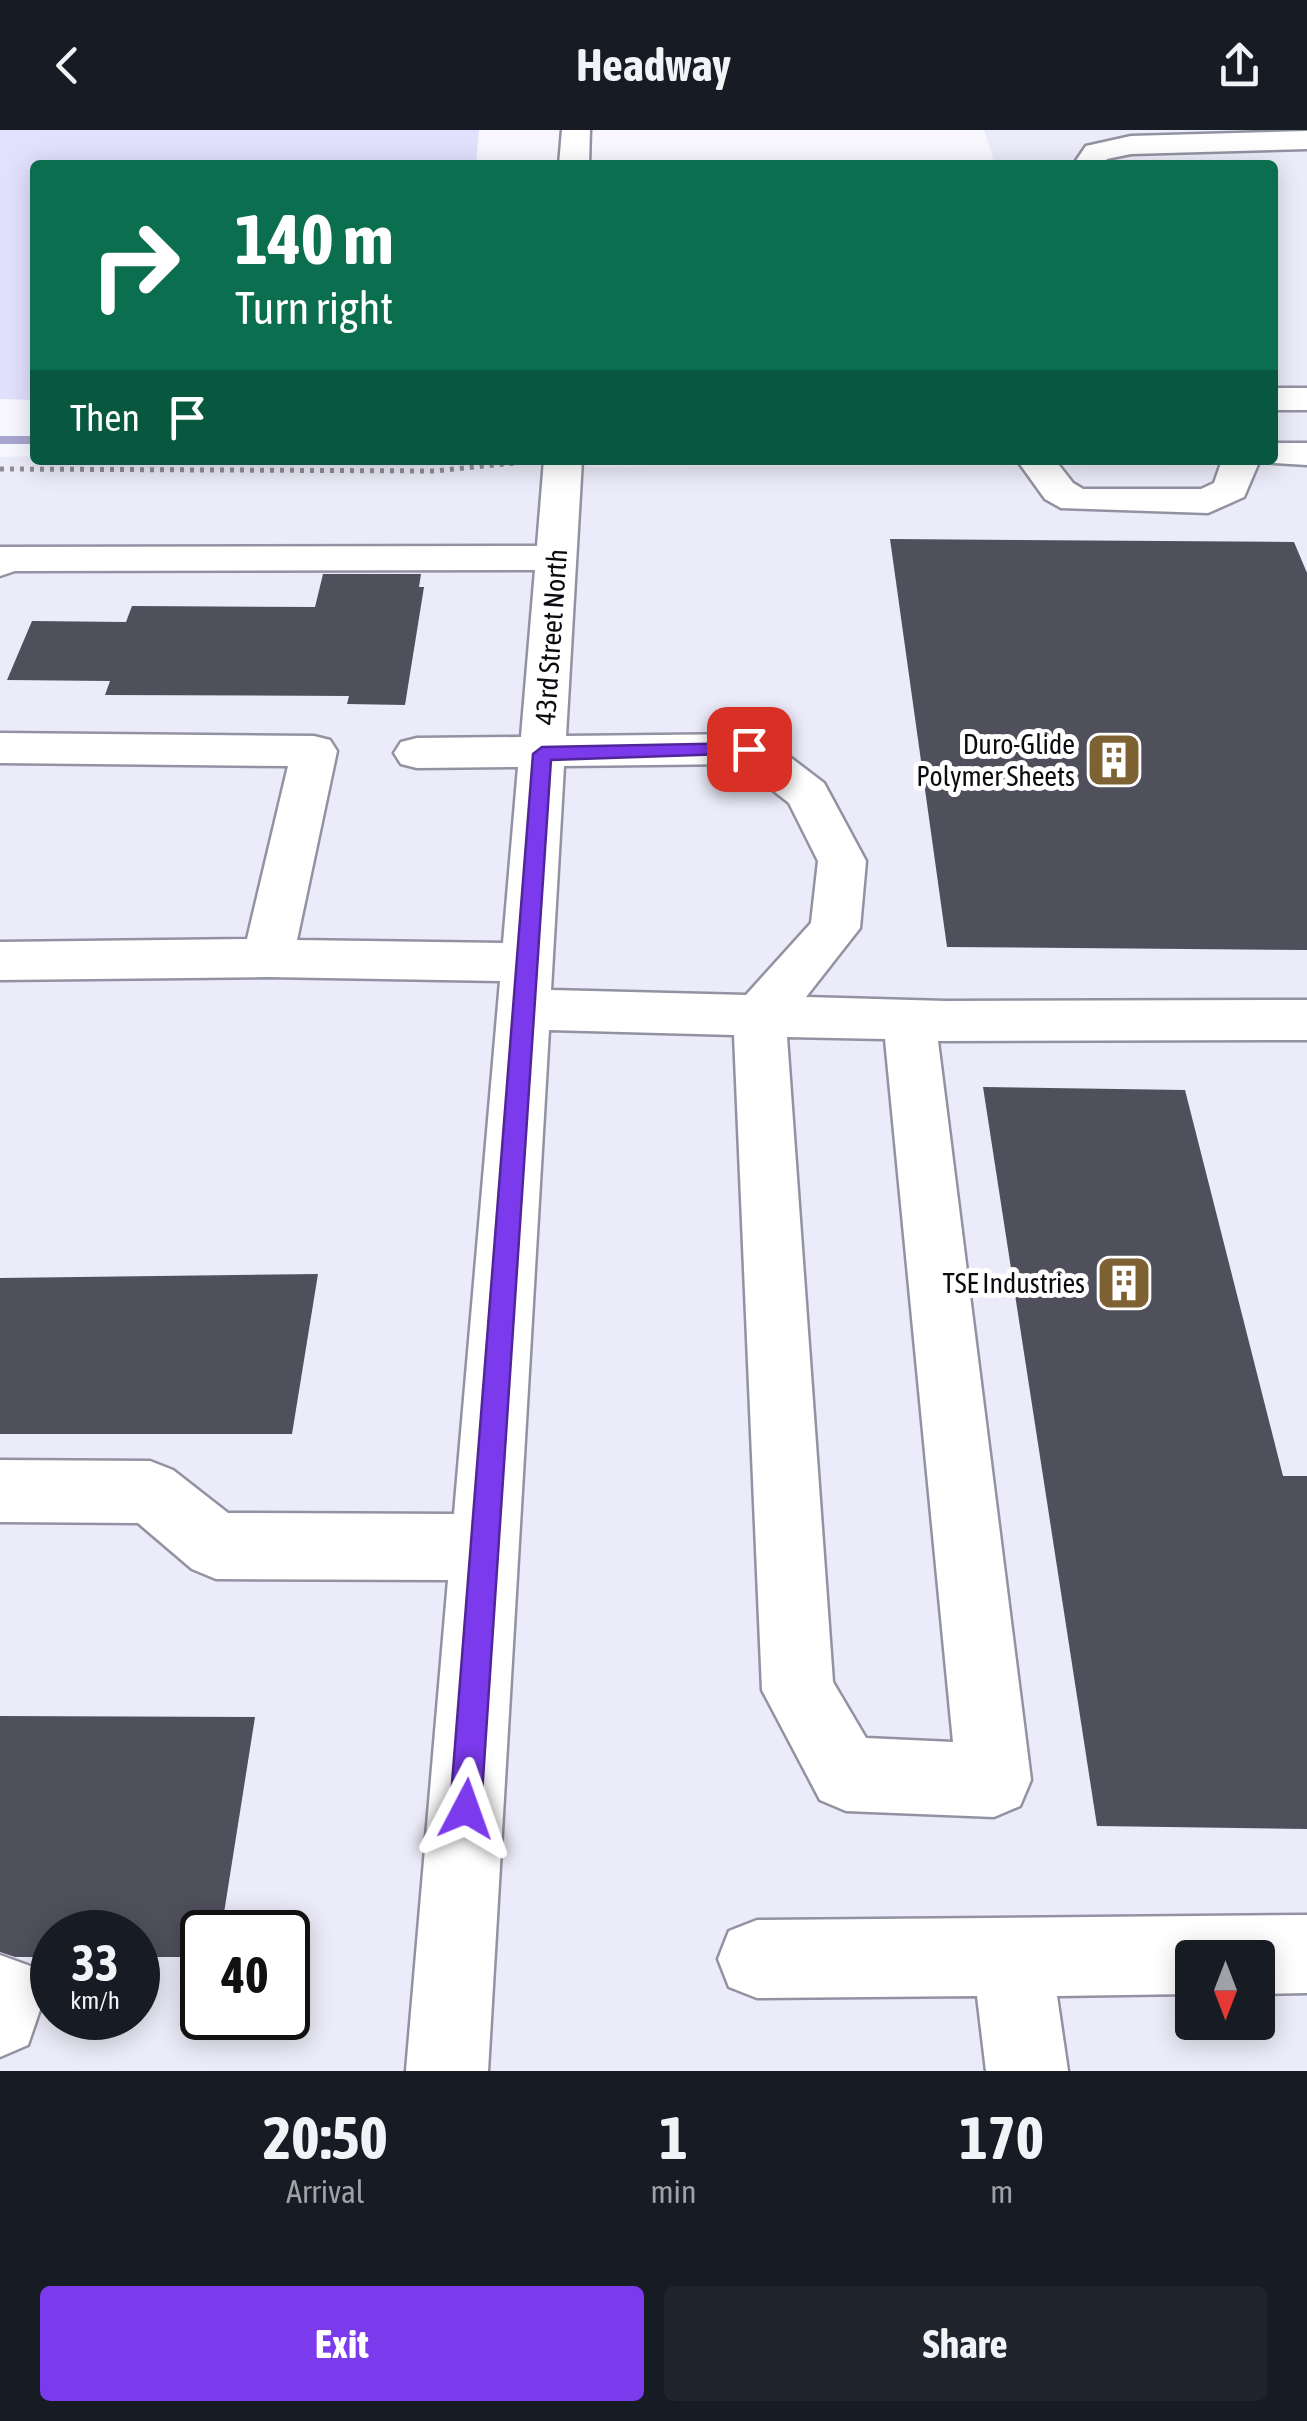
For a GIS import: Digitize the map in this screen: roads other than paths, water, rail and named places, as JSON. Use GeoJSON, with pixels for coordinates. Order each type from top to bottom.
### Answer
{"type":"FeatureCollection","features":[{"type":"Feature","properties":{"kind":"street"},"geometry":{"type":"LineString","coordinates":[[574,160],[576,130]]}},
{"type":"Feature","properties":{"kind":"street"},"geometry":{"type":"LineString","coordinates":[[1091,160],[1096,152],[1131,144],[1307,140]]}},
{"type":"Feature","properties":{"kind":"street"},"geometry":{"type":"LineString","coordinates":[[1278,399],[1307,399]]}},
{"type":"Feature","properties":{"kind":"street"},"geometry":{"type":"LineString","coordinates":[[1278,454],[1307,454]]}},
{"type":"Feature","properties":{"kind":"street","name":"43rd Street North"},"geometry":{"type":"LineString","coordinates":[[447,2071],[564,465]]}},
{"type":"Feature","properties":{"kind":"street"},"geometry":{"type":"LineString","coordinates":[[1040,465],[1059,491],[1075,500],[1208,501],[1231,489],[1240,465]]}},
{"type":"Feature","properties":{"kind":"street"},"geometry":{"type":"LineString","coordinates":[[0,564],[2,559],[556,558]]}},
{"type":"Feature","properties":{"kind":"street"},"geometry":{"type":"LineString","coordinates":[[0,748],[314,752],[268,958]]}},
{"type":"Feature","properties":{"kind":"street"},"geometry":{"type":"LineString","coordinates":[[417,753],[749,749],[808,794],[842,861],[836,928],[758,1016],[798,1690],[846,1774],[994,1780],[908,1020]]}},
{"type":"Feature","properties":{"kind":"street"},"geometry":{"type":"LineString","coordinates":[[0,961],[268,958],[758,1016],[1307,1020]]}},
{"type":"Feature","properties":{"kind":"street"},"geometry":{"type":"LineString","coordinates":[[0,1490],[150,1492],[216,1546],[484,1547]]}},
{"type":"Feature","properties":{"kind":"street"},"geometry":{"type":"LineString","coordinates":[[757,1959],[1307,1954]]}},
{"type":"Feature","properties":{"kind":"street"},"geometry":{"type":"LineString","coordinates":[[1012,1956],[1027,2071]]}},
{"type":"Feature","properties":{"kind":"street"},"geometry":{"type":"LineString","coordinates":[[0,1995],[5,1995],[0,2016]]}},
{"type":"Feature","properties":{"kind":"waterway"},"geometry":{"type":"LineString","coordinates":[[0,440],[30,440]]}},
{"type":"Feature","properties":{"kind":"place","name":"Duro-Glide Polymer Sheets"},"geometry":{"type":"Point","coordinates":[1114,760]}},
{"type":"Feature","properties":{"kind":"place","name":"TSE Industries"},"geometry":{"type":"Point","coordinates":[1124,1283]}}]}
